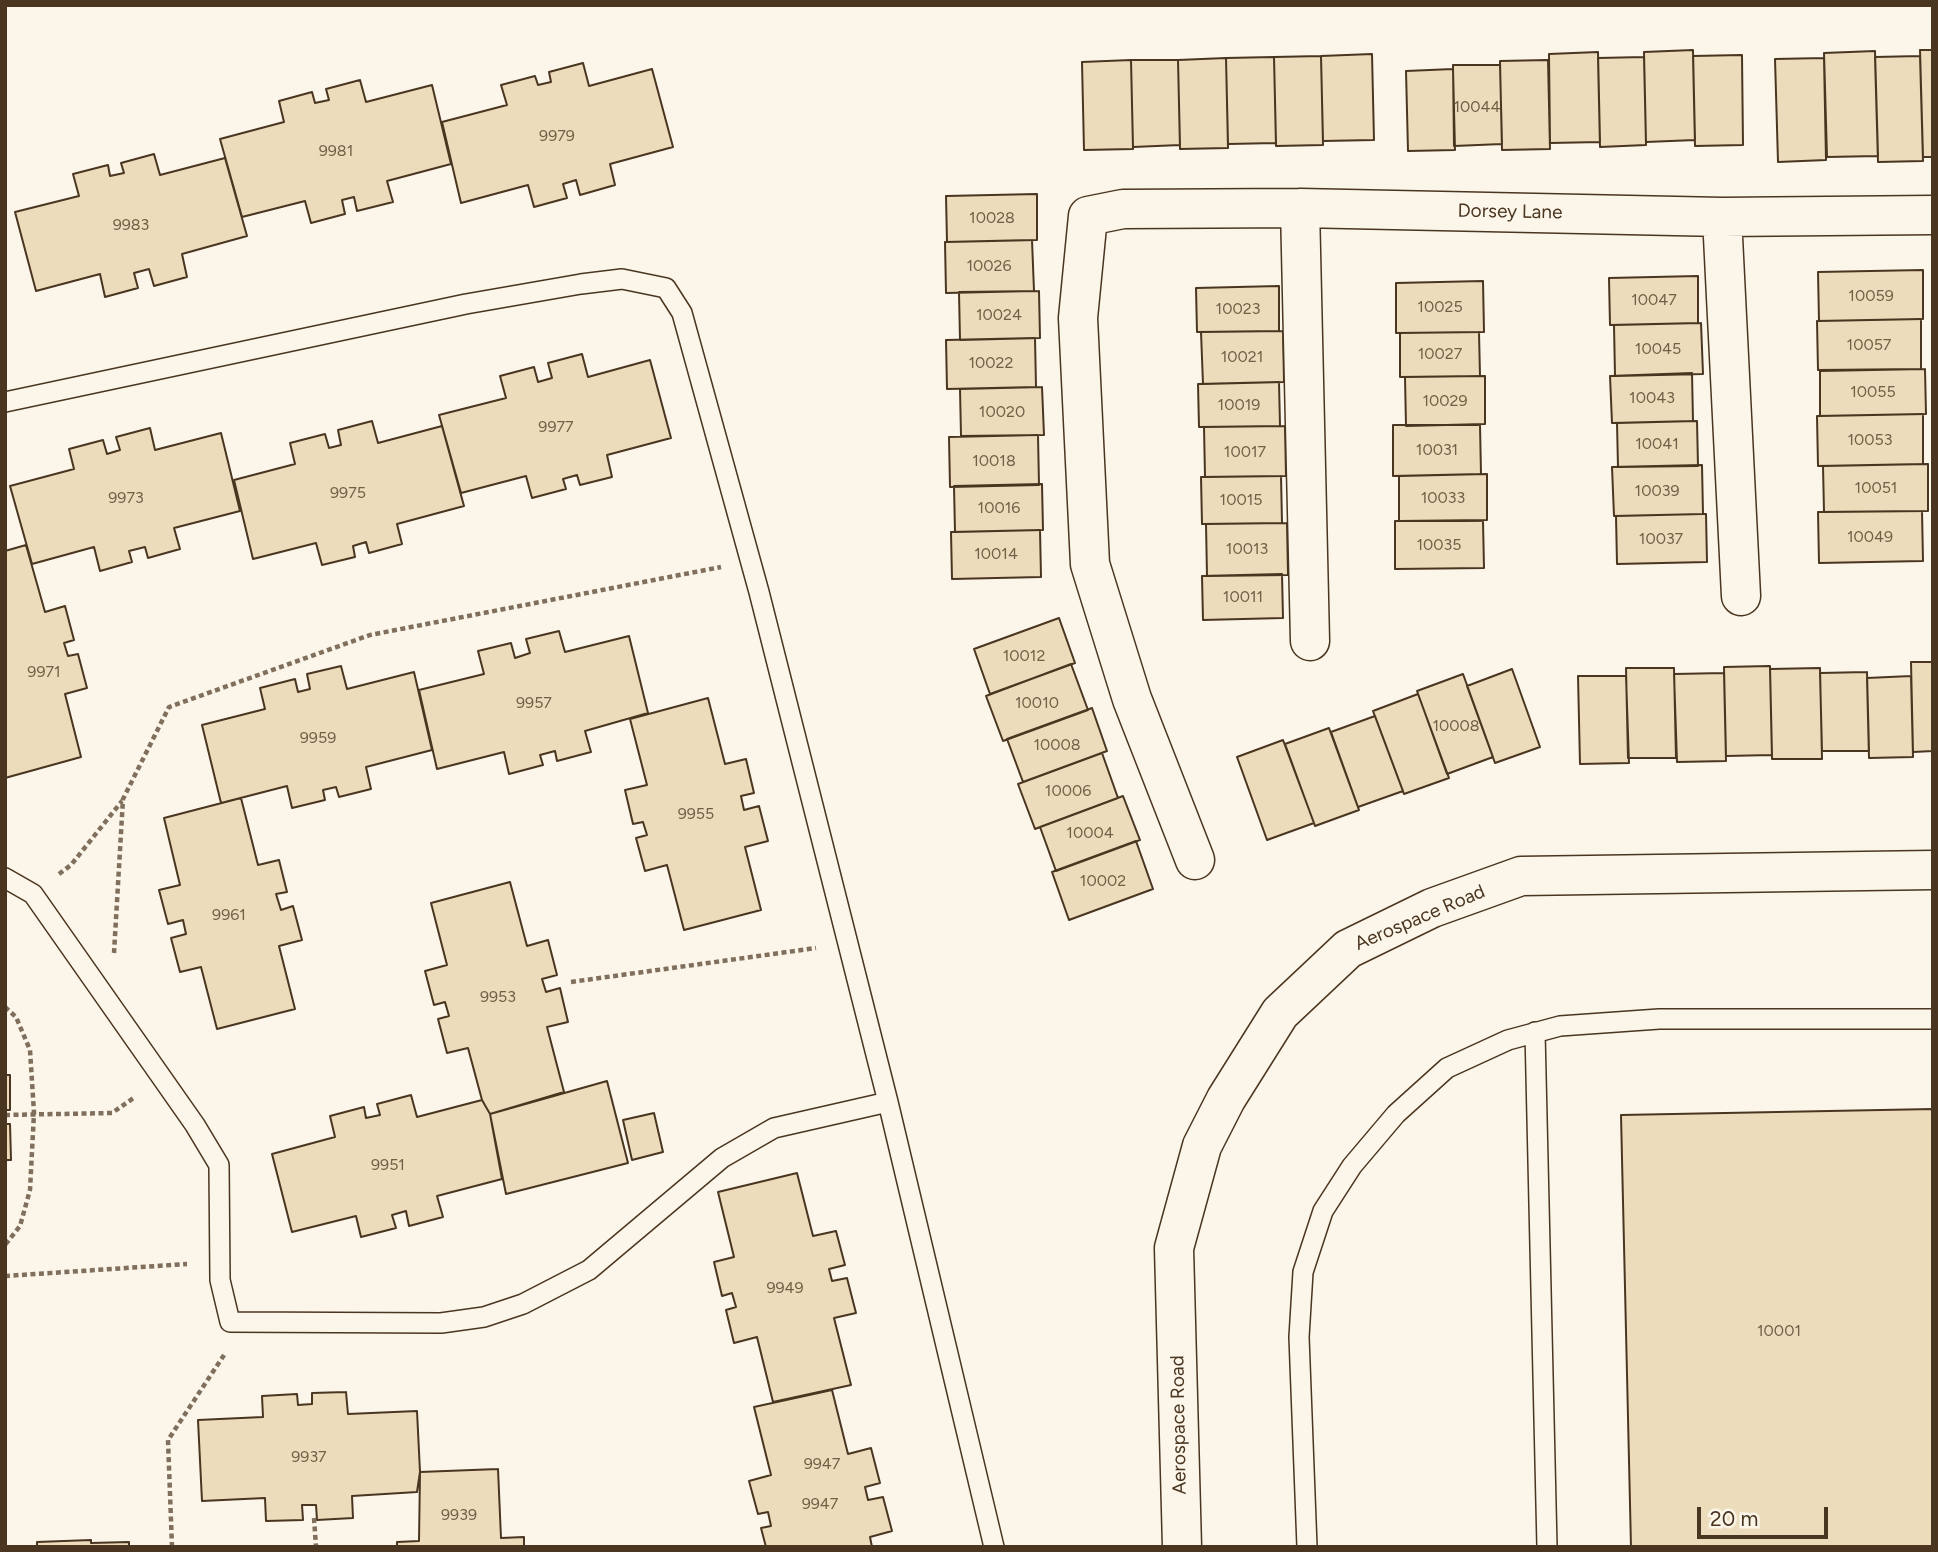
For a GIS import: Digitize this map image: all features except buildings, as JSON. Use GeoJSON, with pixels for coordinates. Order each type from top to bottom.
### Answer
{"type":"FeatureCollection","features":[{"type":"Feature","properties":{"kind":"street","name":"Dorsey Lane"},"geometry":{"type":"LineString","coordinates":[[1195,860],[1132,699],[1090,564],[1078,318],[1088,215],[1123,209],[1300,208],[1722,217],[1933,215]]}},
{"type":"Feature","properties":{"kind":"street"},"geometry":{"type":"LineString","coordinates":[[1300,208],[1310,641]]}},
{"type":"Feature","properties":{"kind":"street"},"geometry":{"type":"LineString","coordinates":[[1722,217],[1741,596]]}},
{"type":"Feature","properties":{"kind":"street","name":"Aerospace Road"},"geometry":{"type":"LineString","coordinates":[[1182,1547],[1174,1248],[1202,1146],[1226,1099],[1280,1013],[1348,948],[1432,908],[1521,876],[1933,870]]}},
{"type":"Feature","properties":{"kind":"lane"},"geometry":{"type":"LineString","coordinates":[[5,402],[466,304],[581,284],[622,279],[666,288],[682,313],[750,562],[888,1102],[994,1547]]}},
{"type":"Feature","properties":{"kind":"lane"},"geometry":{"type":"LineString","coordinates":[[5,878],[33,894],[162,1078],[219,1165],[220,1280],[230,1322],[442,1323],[484,1317],[523,1304],[589,1270],[722,1157],[774,1128],[888,1102]]}},
{"type":"Feature","properties":{"kind":"lane"},"geometry":{"type":"LineString","coordinates":[[1307,1547],[1298,1337],[1303,1272],[1323,1211],[1352,1166],[1396,1114],[1447,1068],[1508,1040],[1560,1026],[1659,1019],[1933,1019]]}},
{"type":"Feature","properties":{"kind":"lane"},"geometry":{"type":"LineString","coordinates":[[1535,1032],[1547,1547]]}},
{"type":"Feature","properties":{"kind":"path"},"geometry":{"type":"LineString","coordinates":[[33,894],[71,865],[123,799],[169,707],[370,635],[750,562]]}},
{"type":"Feature","properties":{"kind":"path"},"geometry":{"type":"LineString","coordinates":[[111,1006],[123,799]]}},
{"type":"Feature","properties":{"kind":"path"},"geometry":{"type":"LineString","coordinates":[[571,982],[847,943]]}},
{"type":"Feature","properties":{"kind":"path"},"geometry":{"type":"LineString","coordinates":[[5,1007],[16,1017],[30,1050],[34,1113],[30,1190],[20,1226],[5,1245]]}},
{"type":"Feature","properties":{"kind":"path"},"geometry":{"type":"LineString","coordinates":[[5,1115],[112,1113],[162,1078]]}},
{"type":"Feature","properties":{"kind":"path"},"geometry":{"type":"LineString","coordinates":[[5,1276],[219,1262]]}},
{"type":"Feature","properties":{"kind":"path"},"geometry":{"type":"LineString","coordinates":[[172,1547],[168,1440],[246,1323]]}},
{"type":"Feature","properties":{"kind":"path"},"geometry":{"type":"LineString","coordinates":[[314,1518],[316,1547]]}}]}
